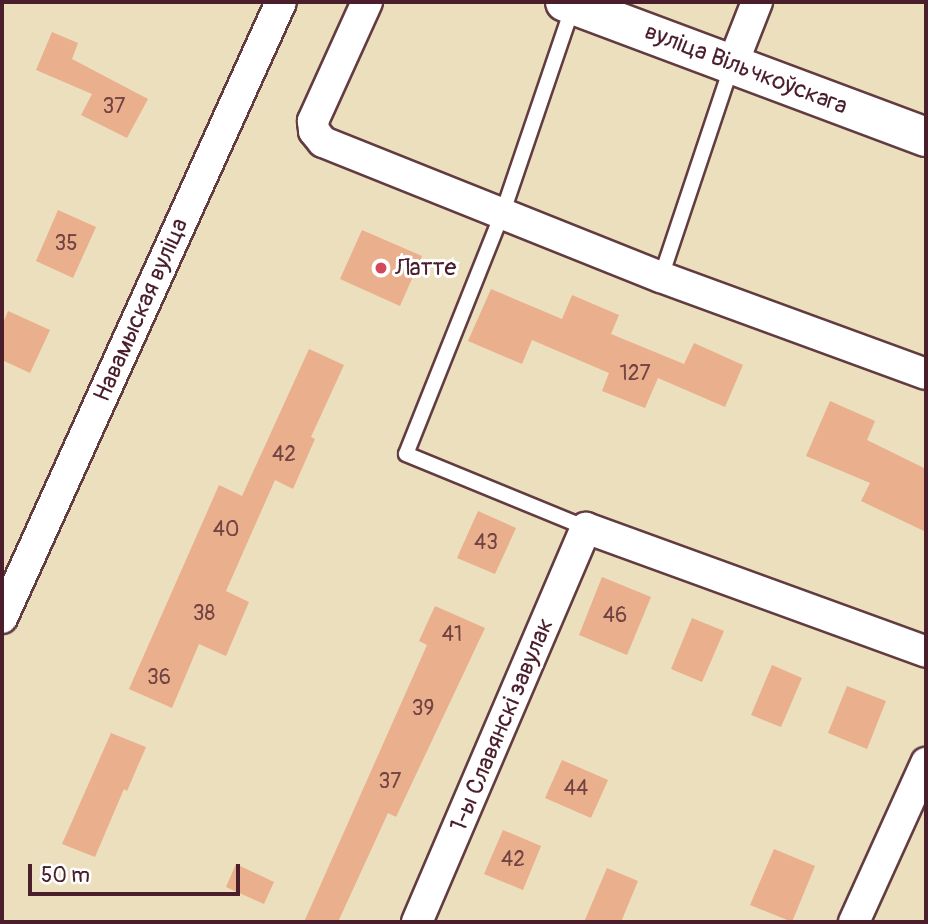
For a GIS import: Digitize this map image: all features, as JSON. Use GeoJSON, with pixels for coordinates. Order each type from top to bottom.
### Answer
{"type":"FeatureCollection","features":[{"type":"Feature","properties":{"kind":"main road","name":"вуліца Вільчкоўскага"},"geometry":{"type":"LineString","coordinates":[[570,3],[926,137]]}},
{"type":"Feature","properties":{"kind":"street","name":"Навамыская вуліца"},"geometry":{"type":"LineString","coordinates":[[2,618],[10,577],[281,2]]}},
{"type":"Feature","properties":{"kind":"street"},"geometry":{"type":"LineString","coordinates":[[366,2],[313,121],[314,131],[323,142],[661,277],[926,374]]}},
{"type":"Feature","properties":{"kind":"street"},"geometry":{"type":"LineString","coordinates":[[733,63],[757,2]]}},
{"type":"Feature","properties":{"kind":"street"},"geometry":{"type":"LineString","coordinates":[[586,528],[926,652]]}},
{"type":"Feature","properties":{"kind":"street","name":"1-ы Славянскі завулак"},"geometry":{"type":"LineString","coordinates":[[417,922],[586,528]]}},
{"type":"Feature","properties":{"kind":"street"},"geometry":{"type":"LineString","coordinates":[[854,922],[926,763]]}},
{"type":"Feature","properties":{"kind":"lane"},"geometry":{"type":"LineString","coordinates":[[570,3],[502,214],[406,454],[586,528]]}},
{"type":"Feature","properties":{"kind":"lane"},"geometry":{"type":"LineString","coordinates":[[661,277],[733,63]]}},
{"type":"Feature","properties":{"kind":"building"},"geometry":{"type":"Polygon","coordinates":[[[52,32],[78,43],[72,59],[148,99],[127,138],[81,115],[92,94],[36,70],[52,32]]]}},
{"type":"Feature","properties":{"kind":"building"},"geometry":{"type":"Polygon","coordinates":[[[58,210],[96,227],[73,278],[36,261],[58,210]]]}},
{"type":"Feature","properties":{"kind":"building","name":"Латте"},"geometry":{"type":"Polygon","coordinates":[[[362,230],[422,256],[400,306],[340,279],[362,230]]]}},
{"type":"Feature","properties":{"kind":"building"},"geometry":{"type":"Polygon","coordinates":[[[491,289],[562,319],[572,295],[619,315],[611,334],[684,364],[694,343],[743,365],[725,407],[658,378],[645,408],[602,391],[609,373],[532,340],[522,364],[468,341],[491,289]]]}},
{"type":"Feature","properties":{"kind":"building"},"geometry":{"type":"Polygon","coordinates":[[[8,311],[50,330],[30,373],[2,360],[2,326],[8,311]]]}},
{"type":"Feature","properties":{"kind":"building"},"geometry":{"type":"Polygon","coordinates":[[[309,349],[344,365],[311,437],[315,439],[293,489],[275,480],[226,591],[249,602],[226,656],[199,644],[172,708],[129,689],[219,485],[242,496],[309,349]]]}},
{"type":"Feature","properties":{"kind":"building"},"geometry":{"type":"Polygon","coordinates":[[[830,401],[875,421],[867,440],[926,469],[926,532],[861,501],[870,483],[806,456],[830,401]]]}},
{"type":"Feature","properties":{"kind":"building"},"geometry":{"type":"Polygon","coordinates":[[[478,511],[516,528],[495,574],[457,558],[478,511]]]}},
{"type":"Feature","properties":{"kind":"building"},"geometry":{"type":"Polygon","coordinates":[[[602,577],[651,597],[627,655],[579,635],[602,577]]]}},
{"type":"Feature","properties":{"kind":"building"},"geometry":{"type":"Polygon","coordinates":[[[435,606],[485,628],[396,817],[388,813],[338,922],[304,922],[427,645],[419,641],[435,606]]]}},
{"type":"Feature","properties":{"kind":"building"},"geometry":{"type":"Polygon","coordinates":[[[692,618],[724,631],[702,682],[671,669],[692,618]]]}},
{"type":"Feature","properties":{"kind":"building"},"geometry":{"type":"Polygon","coordinates":[[[772,665],[802,678],[781,727],[751,715],[772,665]]]}},
{"type":"Feature","properties":{"kind":"building"},"geometry":{"type":"Polygon","coordinates":[[[847,686],[886,701],[867,749],[828,733],[847,686]]]}},
{"type":"Feature","properties":{"kind":"building"},"geometry":{"type":"Polygon","coordinates":[[[111,733],[146,747],[127,791],[124,789],[95,857],[62,844],[111,733]]]}},
{"type":"Feature","properties":{"kind":"building"},"geometry":{"type":"Polygon","coordinates":[[[562,760],[608,780],[591,818],[545,798],[562,760]]]}},
{"type":"Feature","properties":{"kind":"building"},"geometry":{"type":"Polygon","coordinates":[[[503,830],[541,846],[523,890],[484,874],[503,830]]]}},
{"type":"Feature","properties":{"kind":"building"},"geometry":{"type":"Polygon","coordinates":[[[774,849],[815,866],[792,922],[750,905],[774,849]]]}},
{"type":"Feature","properties":{"kind":"building"},"geometry":{"type":"Polygon","coordinates":[[[236,864],[274,882],[264,904],[226,887],[236,864]]]}},
{"type":"Feature","properties":{"kind":"building"},"geometry":{"type":"Polygon","coordinates":[[[607,868],[638,881],[621,922],[584,922],[607,868]]]}},
{"type":"Feature","properties":{"kind":"place","name":"Латте"},"geometry":{"type":"Point","coordinates":[381,268]}}]}
